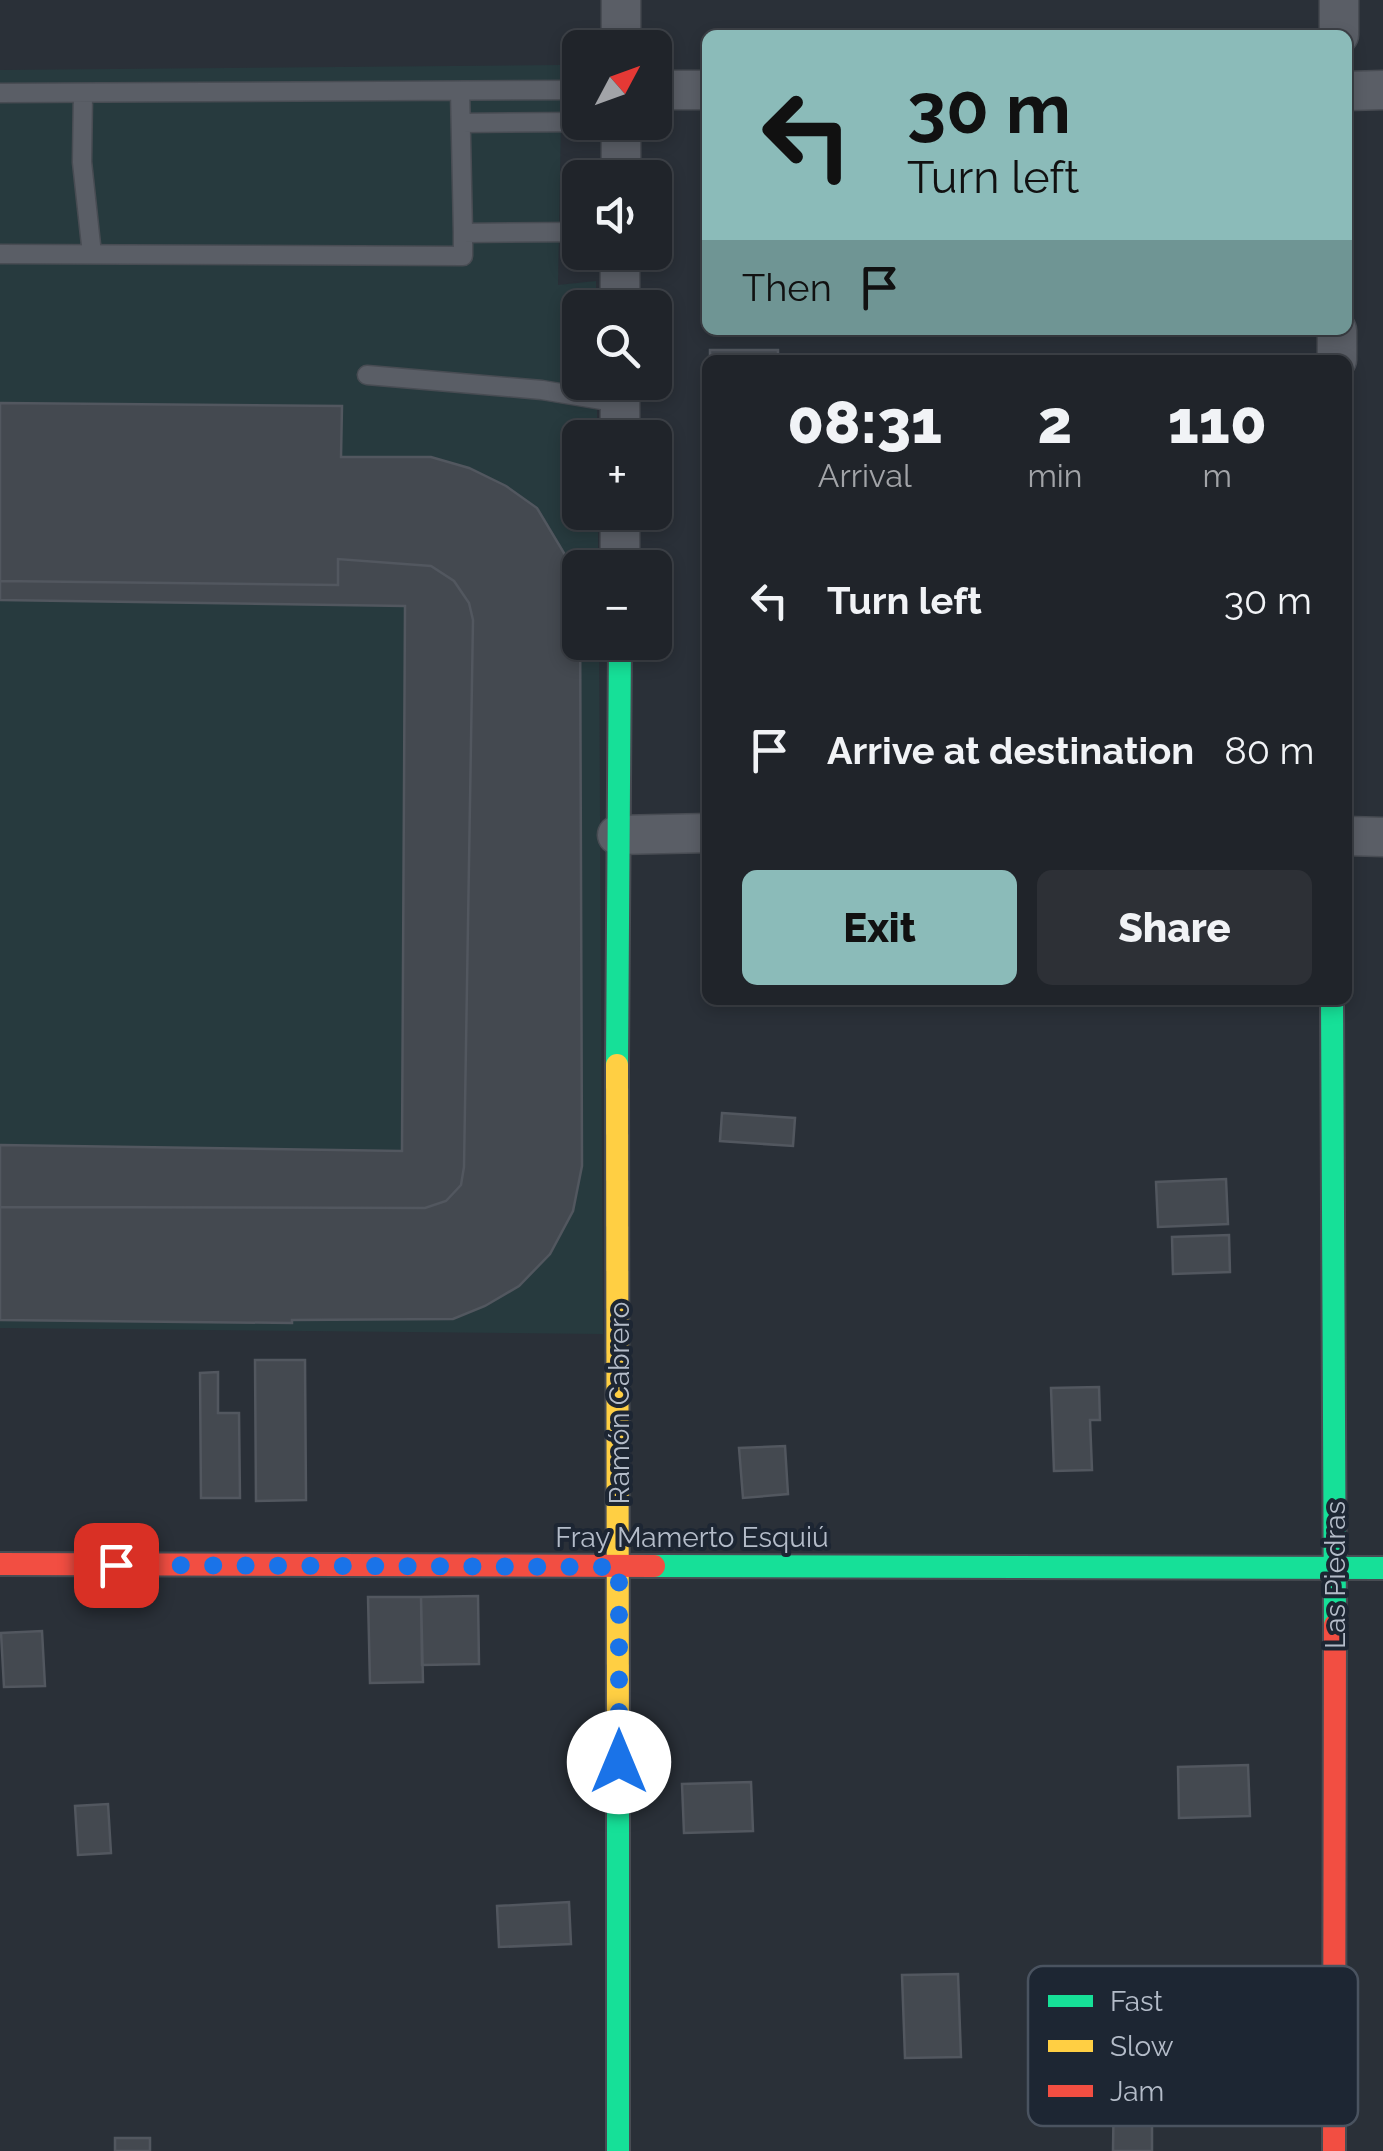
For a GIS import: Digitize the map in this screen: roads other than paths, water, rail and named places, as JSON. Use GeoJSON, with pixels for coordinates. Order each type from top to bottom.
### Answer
{"type":"FeatureCollection","features":[{"type":"Feature","properties":{"kind":"street"},"geometry":{"type":"LineString","coordinates":[[621,30],[622,0]]}},
{"type":"Feature","properties":{"kind":"street"},"geometry":{"type":"LineString","coordinates":[[1339,0],[1339,30]]}},
{"type":"Feature","properties":{"kind":"street"},"geometry":{"type":"LineString","coordinates":[[672,90],[702,90]]}},
{"type":"Feature","properties":{"kind":"street"},"geometry":{"type":"LineString","coordinates":[[1352,91],[1383,90]]}},
{"type":"Feature","properties":{"kind":"street","name":"Ramón Cabrero"},"geometry":{"type":"LineString","coordinates":[[618,2151],[620,660]]}},
{"type":"Feature","properties":{"kind":"street"},"geometry":{"type":"LineString","coordinates":[[617,835],[702,833]]}},
{"type":"Feature","properties":{"kind":"street"},"geometry":{"type":"LineString","coordinates":[[1352,836],[1383,837]]}},
{"type":"Feature","properties":{"kind":"street","name":"Las Piedras"},"geometry":{"type":"LineString","coordinates":[[1332,1005],[1334,1966]]}},
{"type":"Feature","properties":{"kind":"street","name":"Fray Mamerto Esquiú"},"geometry":{"type":"LineString","coordinates":[[0,1564],[1383,1568]]}},
{"type":"Feature","properties":{"kind":"street","name":"Las Piedras"},"geometry":{"type":"LineString","coordinates":[[1334,2126],[1334,2151]]}},
{"type":"Feature","properties":{"kind":"lane"},"geometry":{"type":"LineString","coordinates":[[0,93],[562,90]]}},
{"type":"Feature","properties":{"kind":"lane"},"geometry":{"type":"LineString","coordinates":[[0,254],[463,256],[460,91]]}},
{"type":"Feature","properties":{"kind":"lane"},"geometry":{"type":"LineString","coordinates":[[83,93],[82,162],[92,254]]}},
{"type":"Feature","properties":{"kind":"lane"},"geometry":{"type":"LineString","coordinates":[[461,123],[562,122]]}},
{"type":"Feature","properties":{"kind":"lane"},"geometry":{"type":"LineString","coordinates":[[463,233],[562,232]]}},
{"type":"Feature","properties":{"kind":"lane"},"geometry":{"type":"LineString","coordinates":[[367,375],[542,390],[620,408]]}}]}
